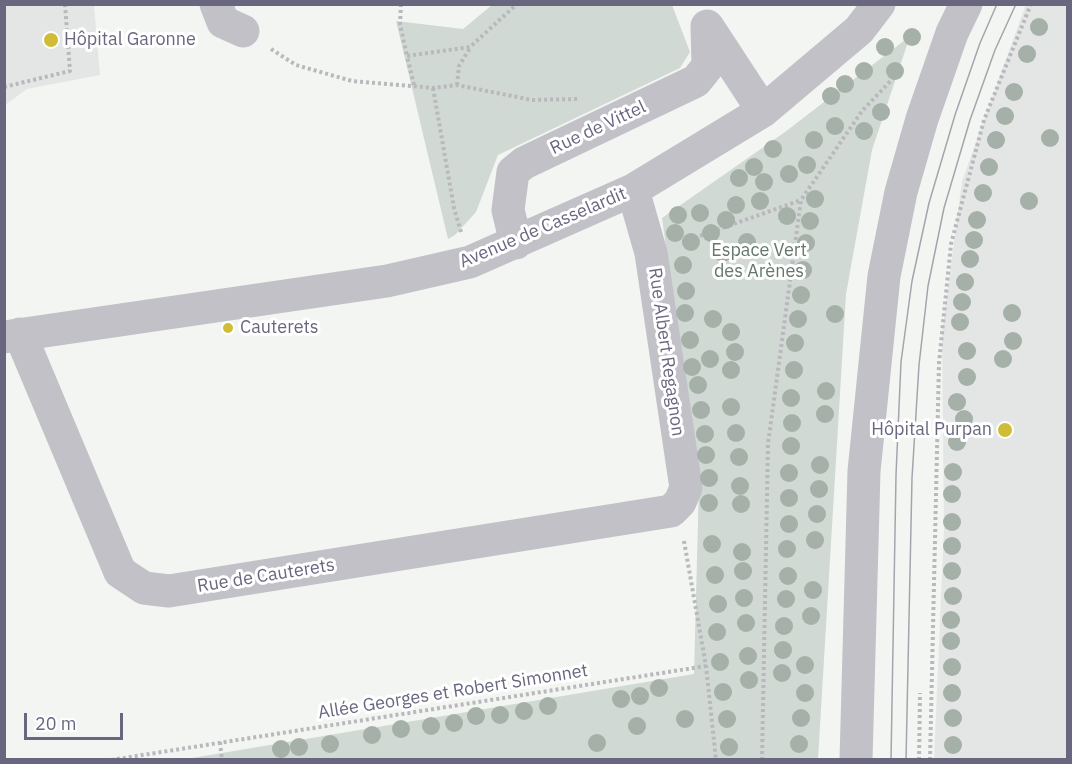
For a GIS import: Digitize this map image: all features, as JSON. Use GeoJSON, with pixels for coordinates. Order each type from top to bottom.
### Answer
{"type":"FeatureCollection","features":[{"type":"Feature","properties":{"kind":"street"},"geometry":{"type":"LineString","coordinates":[[216,4],[222,22],[243,31]]}},
{"type":"Feature","properties":{"kind":"street","name":"Avenue de Casselardit"},"geometry":{"type":"LineString","coordinates":[[12,335],[387,281],[470,261],[516,243],[633,190],[763,111],[859,30],[879,4]]}},
{"type":"Feature","properties":{"kind":"street"},"geometry":{"type":"LineString","coordinates":[[856,759],[864,471],[884,276],[901,192],[922,119],[952,33],[966,4]]}},
{"type":"Feature","properties":{"kind":"street","name":"Rue de Vittel"},"geometry":{"type":"LineString","coordinates":[[703,15],[763,111]]}},
{"type":"Feature","properties":{"kind":"street","name":"Rue de Vittel"},"geometry":{"type":"LineString","coordinates":[[516,243],[508,210],[513,172],[524,163],[696,81],[708,66],[703,15]]}},
{"type":"Feature","properties":{"kind":"street","name":"Rue Albert Regagnon"},"geometry":{"type":"LineString","coordinates":[[633,190],[651,253],[686,488],[680,502],[671,511]]}},
{"type":"Feature","properties":{"kind":"street","name":"Rue de Cauterets"},"geometry":{"type":"LineString","coordinates":[[12,335],[120,573],[144,588],[169,591],[671,511]]}},
{"type":"Feature","properties":{"kind":"path"},"geometry":{"type":"LineString","coordinates":[[4,87],[70,71],[65,4]]}},
{"type":"Feature","properties":{"kind":"path"},"geometry":{"type":"LineString","coordinates":[[401,4],[400,24],[414,85]]}},
{"type":"Feature","properties":{"kind":"path"},"geometry":{"type":"LineString","coordinates":[[457,85],[459,66],[470,47],[518,4]]}},
{"type":"Feature","properties":{"kind":"path"},"geometry":{"type":"LineString","coordinates":[[930,759],[939,363],[951,244],[984,120],[1031,4]]}},
{"type":"Feature","properties":{"kind":"path"},"geometry":{"type":"LineString","coordinates":[[243,31],[296,65],[352,81],[433,88],[457,85],[532,100],[586,99]]}},
{"type":"Feature","properties":{"kind":"path"},"geometry":{"type":"LineString","coordinates":[[407,56],[470,47]]}},
{"type":"Feature","properties":{"kind":"path"},"geometry":{"type":"LineString","coordinates":[[762,759],[768,444],[801,200],[862,111],[905,66]]}},
{"type":"Feature","properties":{"kind":"path"},"geometry":{"type":"LineString","coordinates":[[433,88],[454,208],[470,261]]}},
{"type":"Feature","properties":{"kind":"path"},"geometry":{"type":"LineString","coordinates":[[651,253],[801,200]]}},
{"type":"Feature","properties":{"kind":"path"},"geometry":{"type":"LineString","coordinates":[[671,511],[684,539],[706,666],[716,759]]}},
{"type":"Feature","properties":{"kind":"path","name":"Allée Georges et Robert Simonnet"},"geometry":{"type":"LineString","coordinates":[[111,759],[706,666]]}},
{"type":"Feature","properties":{"kind":"path"},"geometry":{"type":"LineString","coordinates":[[919,759],[920,693]]}},
{"type":"Feature","properties":{"kind":"path"},"geometry":{"type":"LineString","coordinates":[[220,742],[222,759]]}},
{"type":"Feature","properties":{"kind":"shaded area","name":"Hôpital Garonne"},"geometry":{"type":"Polygon","coordinates":[[[5,4],[94,5],[100,75],[27,89],[5,105],[5,4]]]}},
{"type":"Feature","properties":{"kind":"shaded area","name":"Hôpital Purpan"},"geometry":{"type":"Polygon","coordinates":[[[1026,4],[1067,5],[1067,759],[934,759],[944,528],[942,333],[962,181],[1026,4]]]}},
{"type":"Feature","properties":{"kind":"green space"},"geometry":{"type":"Polygon","coordinates":[[[492,5],[672,5],[690,52],[680,68],[498,155],[476,212],[455,235],[448,239],[396,21],[463,29],[492,5]]]}},
{"type":"Feature","properties":{"kind":"green space","name":"Espace Vert des Arènes"},"geometry":{"type":"Polygon","coordinates":[[[910,36],[872,150],[846,294],[818,759],[180,760],[694,674],[699,483],[662,218],[785,132],[910,36]]]}},
{"type":"Feature","properties":{"kind":"tram line"},"geometry":{"type":"LineString","coordinates":[[891,760],[896,475],[901,362],[912,281],[929,203],[955,115],[980,43],[997,4]]}},
{"type":"Feature","properties":{"kind":"tram line"},"geometry":{"type":"LineString","coordinates":[[906,760],[912,478],[919,365],[928,286],[944,208],[970,120],[995,50],[1016,4]]}},
{"type":"Feature","properties":{"kind":"place","name":"Hôpital Garonne"},"geometry":{"type":"Point","coordinates":[51,40]}},
{"type":"Feature","properties":{"kind":"place","name":"Cauterets"},"geometry":{"type":"Point","coordinates":[228,328]}},
{"type":"Feature","properties":{"kind":"place","name":"Hôpital Purpan"},"geometry":{"type":"Point","coordinates":[1005,430]}}]}
